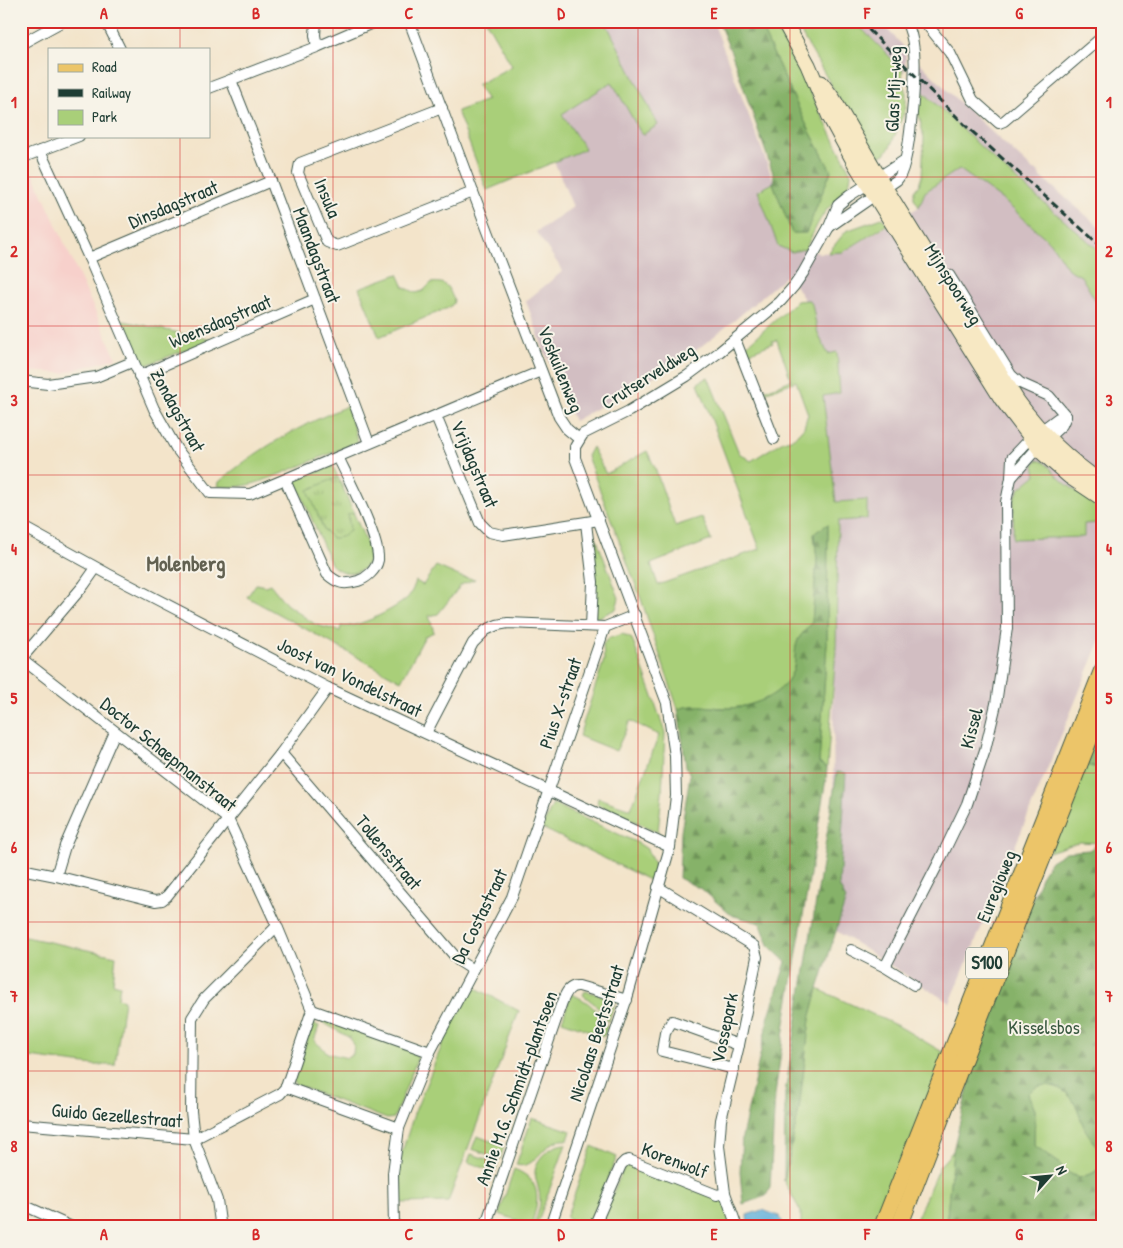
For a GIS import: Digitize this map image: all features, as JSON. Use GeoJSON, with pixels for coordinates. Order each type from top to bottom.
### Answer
{"type":"FeatureCollection","features":[{"type":"Feature","properties":{"kind":"main road","name":"Euregioweg"},"geometry":{"type":"LineString","coordinates":[[882,1227],[1102,672]]}},
{"type":"Feature","properties":{"kind":"main road","name":"Euregioweg"},"geometry":{"type":"LineString","coordinates":[[899,1227],[1102,707]]}},
{"type":"Feature","properties":{"kind":"street"},"geometry":{"type":"LineString","coordinates":[[21,44],[63,21]]}},
{"type":"Feature","properties":{"kind":"street"},"geometry":{"type":"LineString","coordinates":[[106,21],[120,48]]}},
{"type":"Feature","properties":{"kind":"street"},"geometry":{"type":"LineString","coordinates":[[316,21],[317,47]]}},
{"type":"Feature","properties":{"kind":"street"},"geometry":{"type":"LineString","coordinates":[[210,88],[317,47],[377,21]]}},
{"type":"Feature","properties":{"kind":"street","name":"Voskuilenweg"},"geometry":{"type":"LineString","coordinates":[[408,21],[561,421],[578,439],[575,447],[575,458],[664,694],[672,729],[676,777],[674,821],[670,847]]}},
{"type":"Feature","properties":{"kind":"street","name":"Mijnspoorweg"},"geometry":{"type":"LineString","coordinates":[[784,21],[808,65],[833,99],[876,186],[1002,399],[1039,438],[1069,476],[1102,498]]}},
{"type":"Feature","properties":{"kind":"street","name":"Glas Mij-weg"},"geometry":{"type":"LineString","coordinates":[[876,186],[900,177],[905,160],[910,120],[914,56],[912,38],[906,21]]}},
{"type":"Feature","properties":{"kind":"street"},"geometry":{"type":"LineString","coordinates":[[924,21],[950,53],[973,100],[999,123],[1004,121],[1102,37]]}},
{"type":"Feature","properties":{"kind":"street","name":"Maandagstraat"},"geometry":{"type":"LineString","coordinates":[[231,80],[369,443]]}},
{"type":"Feature","properties":{"kind":"street","name":"Insula"},"geometry":{"type":"LineString","coordinates":[[442,108],[300,163],[298,173],[327,242],[337,246],[473,192]]}},
{"type":"Feature","properties":{"kind":"street"},"geometry":{"type":"LineString","coordinates":[[21,158],[74,138]]}},
{"type":"Feature","properties":{"kind":"street","name":"Zondagstraat"},"geometry":{"type":"LineString","coordinates":[[40,151],[89,258],[132,362],[154,409],[176,448],[210,493],[250,494],[541,370]]}},
{"type":"Feature","properties":{"kind":"street","name":"Dinsdagstraat"},"geometry":{"type":"LineString","coordinates":[[89,258],[271,181]]}},
{"type":"Feature","properties":{"kind":"street","name":"Crutserveldweg"},"geometry":{"type":"LineString","coordinates":[[578,439],[586,432],[629,411],[671,386],[700,366],[780,302],[794,286],[829,227],[876,186]]}},
{"type":"Feature","properties":{"kind":"street","name":"Kissel"},"geometry":{"type":"LineString","coordinates":[[885,967],[967,804],[985,750],[998,694],[1007,628],[1006,502],[1011,478],[1012,458],[1039,438],[1062,425],[1066,416],[1049,396],[1020,383],[1010,375],[949,275]]}},
{"type":"Feature","properties":{"kind":"street","name":"Woensdagstraat"},"geometry":{"type":"LineString","coordinates":[[139,376],[315,299]]}},
{"type":"Feature","properties":{"kind":"street"},"geometry":{"type":"LineString","coordinates":[[735,339],[774,439]]}},
{"type":"Feature","properties":{"kind":"street"},"geometry":{"type":"LineString","coordinates":[[21,381],[48,384],[96,377],[132,362]]}},
{"type":"Feature","properties":{"kind":"street","name":"Vrijdagstraat"},"geometry":{"type":"LineString","coordinates":[[436,416],[480,523],[489,532],[503,535],[599,520]]}},
{"type":"Feature","properties":{"kind":"street","name":"Mijnspoorweg"},"geometry":{"type":"LineString","coordinates":[[1039,438],[1102,483]]}},
{"type":"Feature","properties":{"kind":"street"},"geometry":{"type":"LineString","coordinates":[[285,480],[327,574],[335,581],[347,584],[362,580],[375,568],[378,561],[377,545],[338,457]]}},
{"type":"Feature","properties":{"kind":"street"},"geometry":{"type":"LineString","coordinates":[[586,523],[593,582],[591,626]]}},
{"type":"Feature","properties":{"kind":"street","name":"Joost van Vondelstraat"},"geometry":{"type":"LineString","coordinates":[[21,526],[96,568],[328,688],[670,847]]}},
{"type":"Feature","properties":{"kind":"street"},"geometry":{"type":"LineString","coordinates":[[23,655],[84,585],[96,568]]}},
{"type":"Feature","properties":{"kind":"street"},"geometry":{"type":"LineString","coordinates":[[426,733],[472,643],[486,630],[497,624],[508,623],[605,627],[635,615]]}},
{"type":"Feature","properties":{"kind":"street","name":"Pius X-straat"},"geometry":{"type":"LineString","coordinates":[[547,790],[605,627]]}},
{"type":"Feature","properties":{"kind":"street","name":"Doctor Schaepmanstraat"},"geometry":{"type":"LineString","coordinates":[[23,655],[115,732],[228,819],[277,926],[312,1010]]}},
{"type":"Feature","properties":{"kind":"street"},"geometry":{"type":"LineString","coordinates":[[21,869],[156,901],[162,900],[281,753],[328,688]]}},
{"type":"Feature","properties":{"kind":"street"},"geometry":{"type":"LineString","coordinates":[[56,876],[65,846],[115,732]]}},
{"type":"Feature","properties":{"kind":"street","name":"Tollensstraat"},"geometry":{"type":"LineString","coordinates":[[281,753],[459,961],[473,970]]}},
{"type":"Feature","properties":{"kind":"street","name":"Da Costastraat"},"geometry":{"type":"LineString","coordinates":[[394,1227],[392,1173],[400,1128],[430,1052],[512,898],[547,790]]}},
{"type":"Feature","properties":{"kind":"street","name":"Nicolaas Beetsstraat"},"geometry":{"type":"LineString","coordinates":[[550,1227],[627,1000],[670,847]]}},
{"type":"Feature","properties":{"kind":"street","name":"Vossepark"},"geometry":{"type":"LineString","coordinates":[[658,887],[754,946],[757,957],[734,1069],[721,1120],[719,1146],[725,1193],[736,1227]]}},
{"type":"Feature","properties":{"kind":"street"},"geometry":{"type":"LineString","coordinates":[[219,1227],[217,1200],[194,1139],[191,1112],[192,1018],[204,999],[277,926]]}},
{"type":"Feature","properties":{"kind":"street"},"geometry":{"type":"LineString","coordinates":[[851,950],[885,967],[914,985]]}},
{"type":"Feature","properties":{"kind":"street","name":"Annie M.G. Schmidt-plantsoen"},"geometry":{"type":"LineString","coordinates":[[485,1227],[562,1002],[569,989],[579,986],[627,1000]]}},
{"type":"Feature","properties":{"kind":"street"},"geometry":{"type":"LineString","coordinates":[[400,1128],[286,1087],[312,1010],[430,1052]]}},
{"type":"Feature","properties":{"kind":"street"},"geometry":{"type":"LineString","coordinates":[[734,1069],[662,1051],[665,1033],[672,1021],[739,1045]]}},
{"type":"Feature","properties":{"kind":"street","name":"Guido Gezellestraat"},"geometry":{"type":"LineString","coordinates":[[21,1124],[194,1139],[280,1094],[286,1087]]}},
{"type":"Feature","properties":{"kind":"street","name":"Korenwolf"},"geometry":{"type":"LineString","coordinates":[[595,1227],[624,1161],[629,1160],[717,1194],[725,1193]]}},
{"type":"Feature","properties":{"kind":"street"},"geometry":{"type":"LineString","coordinates":[[21,1204],[72,1227]]}},
{"type":"Feature","properties":{"kind":"shaded area"},"geometry":{"type":"Polygon","coordinates":[[[604,21],[713,21],[799,248],[820,253],[843,252],[919,207],[925,192],[959,169],[1004,201],[1051,243],[1068,269],[1081,276],[1102,311],[1102,637],[950,1003],[833,929],[834,516],[807,304],[788,274],[736,319],[685,359],[574,421],[526,301],[563,271],[536,232],[573,207],[554,161],[556,114],[604,21]]]}},
{"type":"Feature","properties":{"kind":"shaded area"},"geometry":{"type":"Polygon","coordinates":[[[854,21],[879,21],[906,49],[905,72],[854,21]]]}},
{"type":"Feature","properties":{"kind":"shaded area"},"geometry":{"type":"Polygon","coordinates":[[[919,62],[962,105],[969,109],[971,113],[1033,170],[1038,171],[1040,176],[1102,229],[1102,253],[1002,167],[918,87],[919,62]]]}},
{"type":"Feature","properties":{"kind":"shaded area"},"geometry":{"type":"Polygon","coordinates":[[[33,173],[116,358],[64,373],[21,371],[21,177],[33,173]]]}},
{"type":"Feature","properties":{"kind":"green space"},"geometry":{"type":"Polygon","coordinates":[[[486,21],[605,21],[658,125],[642,135],[612,82],[562,114],[585,149],[487,190],[457,111],[487,100],[477,85],[512,66],[486,21]]]}},
{"type":"Feature","properties":{"kind":"green space"},"geometry":{"type":"Polygon","coordinates":[[[718,21],[758,21],[806,124],[831,171],[806,233],[792,233],[773,183],[774,176],[733,57],[718,21]]]}},
{"type":"Feature","properties":{"kind":"green space"},"geometry":{"type":"Polygon","coordinates":[[[758,21],[778,21],[793,49],[807,86],[851,173],[846,191],[823,215],[805,249],[792,252],[778,246],[758,191],[773,183],[792,233],[806,233],[831,171],[806,124],[758,21]]]}},
{"type":"Feature","properties":{"kind":"green space"},"geometry":{"type":"Polygon","coordinates":[[[794,21],[854,21],[902,69],[903,86],[906,90],[906,108],[890,147],[885,154],[874,159],[794,21]]]}},
{"type":"Feature","properties":{"kind":"green space"},"geometry":{"type":"Polygon","coordinates":[[[918,87],[1002,167],[1102,253],[1102,311],[1081,276],[1068,269],[1051,243],[1004,201],[959,169],[925,192],[919,207],[914,198],[914,191],[919,185],[922,176],[924,138],[918,111],[918,87]]]}},
{"type":"Feature","properties":{"kind":"green space"},"geometry":{"type":"Polygon","coordinates":[[[882,218],[888,224],[843,252],[828,253],[846,231],[882,218]]]}},
{"type":"Feature","properties":{"kind":"green space"},"geometry":{"type":"Polygon","coordinates":[[[398,274],[404,287],[416,293],[423,291],[431,283],[444,284],[452,295],[453,304],[448,308],[379,337],[359,288],[398,274]]]}},
{"type":"Feature","properties":{"kind":"green space"},"geometry":{"type":"Polygon","coordinates":[[[809,300],[812,304],[818,334],[828,354],[837,352],[840,393],[823,396],[836,502],[867,500],[867,519],[838,521],[836,649],[827,768],[819,763],[827,643],[828,525],[814,534],[817,559],[812,623],[798,640],[794,667],[785,685],[769,697],[750,705],[731,708],[692,706],[678,709],[641,599],[587,456],[592,447],[606,474],[647,451],[655,468],[675,526],[702,517],[711,540],[651,564],[658,585],[760,549],[698,383],[708,377],[739,453],[751,461],[783,441],[794,438],[804,427],[808,414],[796,381],[762,394],[761,392],[791,380],[777,340],[746,354],[744,348],[797,301],[809,300]]]}},
{"type":"Feature","properties":{"kind":"green space"},"geometry":{"type":"Polygon","coordinates":[[[124,321],[212,340],[141,367],[120,322],[124,321]]]}},
{"type":"Feature","properties":{"kind":"green space"},"geometry":{"type":"Polygon","coordinates":[[[347,406],[358,442],[260,482],[229,487],[218,486],[219,482],[265,448],[296,430],[347,406]]]}},
{"type":"Feature","properties":{"kind":"green space"},"geometry":{"type":"Polygon","coordinates":[[[1037,460],[1046,464],[1058,477],[1079,493],[1102,507],[1102,564],[1100,562],[1098,523],[1084,524],[1084,537],[1013,539],[1014,499],[1020,488],[1036,475],[1034,465],[1037,460]]]}},
{"type":"Feature","properties":{"kind":"green space"},"geometry":{"type":"Polygon","coordinates":[[[333,466],[368,546],[369,556],[367,564],[359,571],[353,573],[341,571],[331,564],[295,480],[333,466]]]}},
{"type":"Feature","properties":{"kind":"green space"},"geometry":{"type":"Polygon","coordinates":[[[338,477],[354,513],[348,514],[350,530],[338,538],[332,538],[324,530],[308,490],[338,477]]]}},
{"type":"Feature","properties":{"kind":"green space"},"geometry":{"type":"Polygon","coordinates":[[[828,524],[827,643],[819,763],[827,768],[826,779],[785,1023],[775,1095],[770,1187],[766,1196],[743,1204],[740,1172],[742,1137],[768,1019],[786,962],[770,947],[760,923],[731,915],[703,890],[679,878],[681,832],[690,775],[686,766],[678,709],[692,706],[731,708],[750,705],[769,697],[785,685],[794,667],[798,640],[812,622],[817,559],[814,534],[828,524]]]}},
{"type":"Feature","properties":{"kind":"green space"},"geometry":{"type":"Polygon","coordinates":[[[590,532],[595,535],[619,598],[616,609],[595,619],[590,532]]]}},
{"type":"Feature","properties":{"kind":"green space"},"geometry":{"type":"Polygon","coordinates":[[[436,566],[461,577],[475,579],[461,585],[438,614],[429,616],[434,632],[425,636],[401,681],[247,597],[256,584],[265,586],[270,584],[286,604],[316,625],[340,631],[341,626],[356,625],[377,617],[397,606],[409,596],[416,581],[423,585],[436,566]]]}},
{"type":"Feature","properties":{"kind":"green space"},"geometry":{"type":"Polygon","coordinates":[[[623,634],[632,639],[665,733],[658,832],[597,804],[598,798],[631,809],[659,735],[630,721],[616,751],[579,736],[604,660],[603,644],[609,638],[623,634]]]}},
{"type":"Feature","properties":{"kind":"green space"},"geometry":{"type":"Polygon","coordinates":[[[1102,716],[1102,769],[1082,764],[1102,716]]]}},
{"type":"Feature","properties":{"kind":"green space"},"geometry":{"type":"Polygon","coordinates":[[[1082,764],[1102,769],[1102,830],[1099,843],[1080,842],[1049,852],[1082,764]]]}},
{"type":"Feature","properties":{"kind":"green space"},"geometry":{"type":"Polygon","coordinates":[[[837,772],[846,773],[839,886],[846,899],[810,1019],[799,1109],[784,1181],[785,1093],[837,772]]]}},
{"type":"Feature","properties":{"kind":"green space"},"geometry":{"type":"Polygon","coordinates":[[[553,804],[638,843],[647,849],[656,869],[651,881],[542,828],[553,804]]]}},
{"type":"Feature","properties":{"kind":"green space","name":"Kisselsbos"},"geometry":{"type":"Polygon","coordinates":[[[1102,830],[1102,1158],[1084,1127],[1070,1096],[1058,1088],[1046,1085],[1033,1089],[1028,1094],[1035,1110],[1034,1145],[1059,1163],[1069,1173],[1079,1178],[1093,1173],[1102,1167],[1102,1227],[946,1227],[953,1151],[985,1015],[1042,875],[1051,861],[1066,852],[1089,850],[1099,843],[1102,830]]]}},
{"type":"Feature","properties":{"kind":"green space"},"geometry":{"type":"Polygon","coordinates":[[[21,936],[116,956],[113,983],[120,985],[118,998],[124,1000],[115,1065],[94,1065],[21,1056],[21,936]]]}},
{"type":"Feature","properties":{"kind":"green space"},"geometry":{"type":"Polygon","coordinates":[[[474,987],[519,1011],[448,1202],[400,1203],[398,1165],[414,1114],[447,1033],[474,987]]]}},
{"type":"Feature","properties":{"kind":"green space"},"geometry":{"type":"Polygon","coordinates":[[[818,989],[900,1027],[946,1054],[903,1165],[870,1227],[801,1227],[801,1212],[784,1181],[799,1109],[810,1019],[818,989]]]}},
{"type":"Feature","properties":{"kind":"green space"},"geometry":{"type":"Polygon","coordinates":[[[585,991],[616,999],[608,1022],[597,1006],[583,995],[585,991]]]}},
{"type":"Feature","properties":{"kind":"green space"},"geometry":{"type":"Polygon","coordinates":[[[571,994],[588,1003],[600,1016],[607,1027],[604,1036],[562,1021],[571,994]]]}},
{"type":"Feature","properties":{"kind":"green space"},"geometry":{"type":"Polygon","coordinates":[[[318,1017],[414,1051],[413,1054],[418,1057],[394,1118],[387,1119],[296,1085],[292,1080],[313,1024],[319,1026],[314,1041],[327,1053],[347,1058],[353,1054],[354,1045],[350,1038],[317,1019],[318,1017]]]}},
{"type":"Feature","properties":{"kind":"green space"},"geometry":{"type":"Polygon","coordinates":[[[1048,1084],[1062,1089],[1073,1100],[1082,1118],[1084,1127],[1102,1154],[1102,1167],[1093,1173],[1079,1178],[1069,1173],[1059,1163],[1034,1145],[1035,1110],[1028,1094],[1032,1088],[1048,1084]]]}},
{"type":"Feature","properties":{"kind":"green space"},"geometry":{"type":"Polygon","coordinates":[[[532,1118],[571,1131],[568,1140],[559,1140],[552,1143],[530,1163],[523,1166],[516,1165],[532,1118]]]}},
{"type":"Feature","properties":{"kind":"green space"},"geometry":{"type":"Polygon","coordinates":[[[477,1136],[504,1146],[500,1159],[472,1149],[477,1136]]]}},
{"type":"Feature","properties":{"kind":"green space"},"geometry":{"type":"Polygon","coordinates":[[[566,1144],[536,1227],[533,1226],[540,1203],[535,1173],[538,1162],[550,1149],[566,1144]]]}},
{"type":"Feature","properties":{"kind":"green space"},"geometry":{"type":"Polygon","coordinates":[[[592,1146],[617,1157],[588,1226],[566,1218],[592,1146]]]}},
{"type":"Feature","properties":{"kind":"green space"},"geometry":{"type":"Polygon","coordinates":[[[953,1151],[946,1227],[913,1227],[939,1167],[953,1151]]]}},
{"type":"Feature","properties":{"kind":"green space"},"geometry":{"type":"Polygon","coordinates":[[[471,1154],[498,1163],[495,1172],[468,1162],[471,1154]]]}},
{"type":"Feature","properties":{"kind":"green space"},"geometry":{"type":"Polygon","coordinates":[[[633,1164],[724,1202],[733,1227],[601,1227],[600,1223],[625,1165],[633,1164]]]}},
{"type":"Feature","properties":{"kind":"green space"},"geometry":{"type":"Polygon","coordinates":[[[514,1169],[530,1179],[534,1185],[537,1200],[531,1225],[499,1214],[514,1169]]]}},
{"type":"Feature","properties":{"kind":"water"},"geometry":{"type":"Polygon","coordinates":[[[762,1210],[779,1216],[785,1227],[748,1227],[747,1215],[762,1210]]]}},
{"type":"Feature","properties":{"kind":"railway"},"geometry":{"type":"LineString","coordinates":[[860,21],[966,126],[1102,247]]}},
{"type":"Feature","properties":{"kind":"district","name":"Molenberg"},"geometry":{"type":"Point","coordinates":[186,564]}}]}
